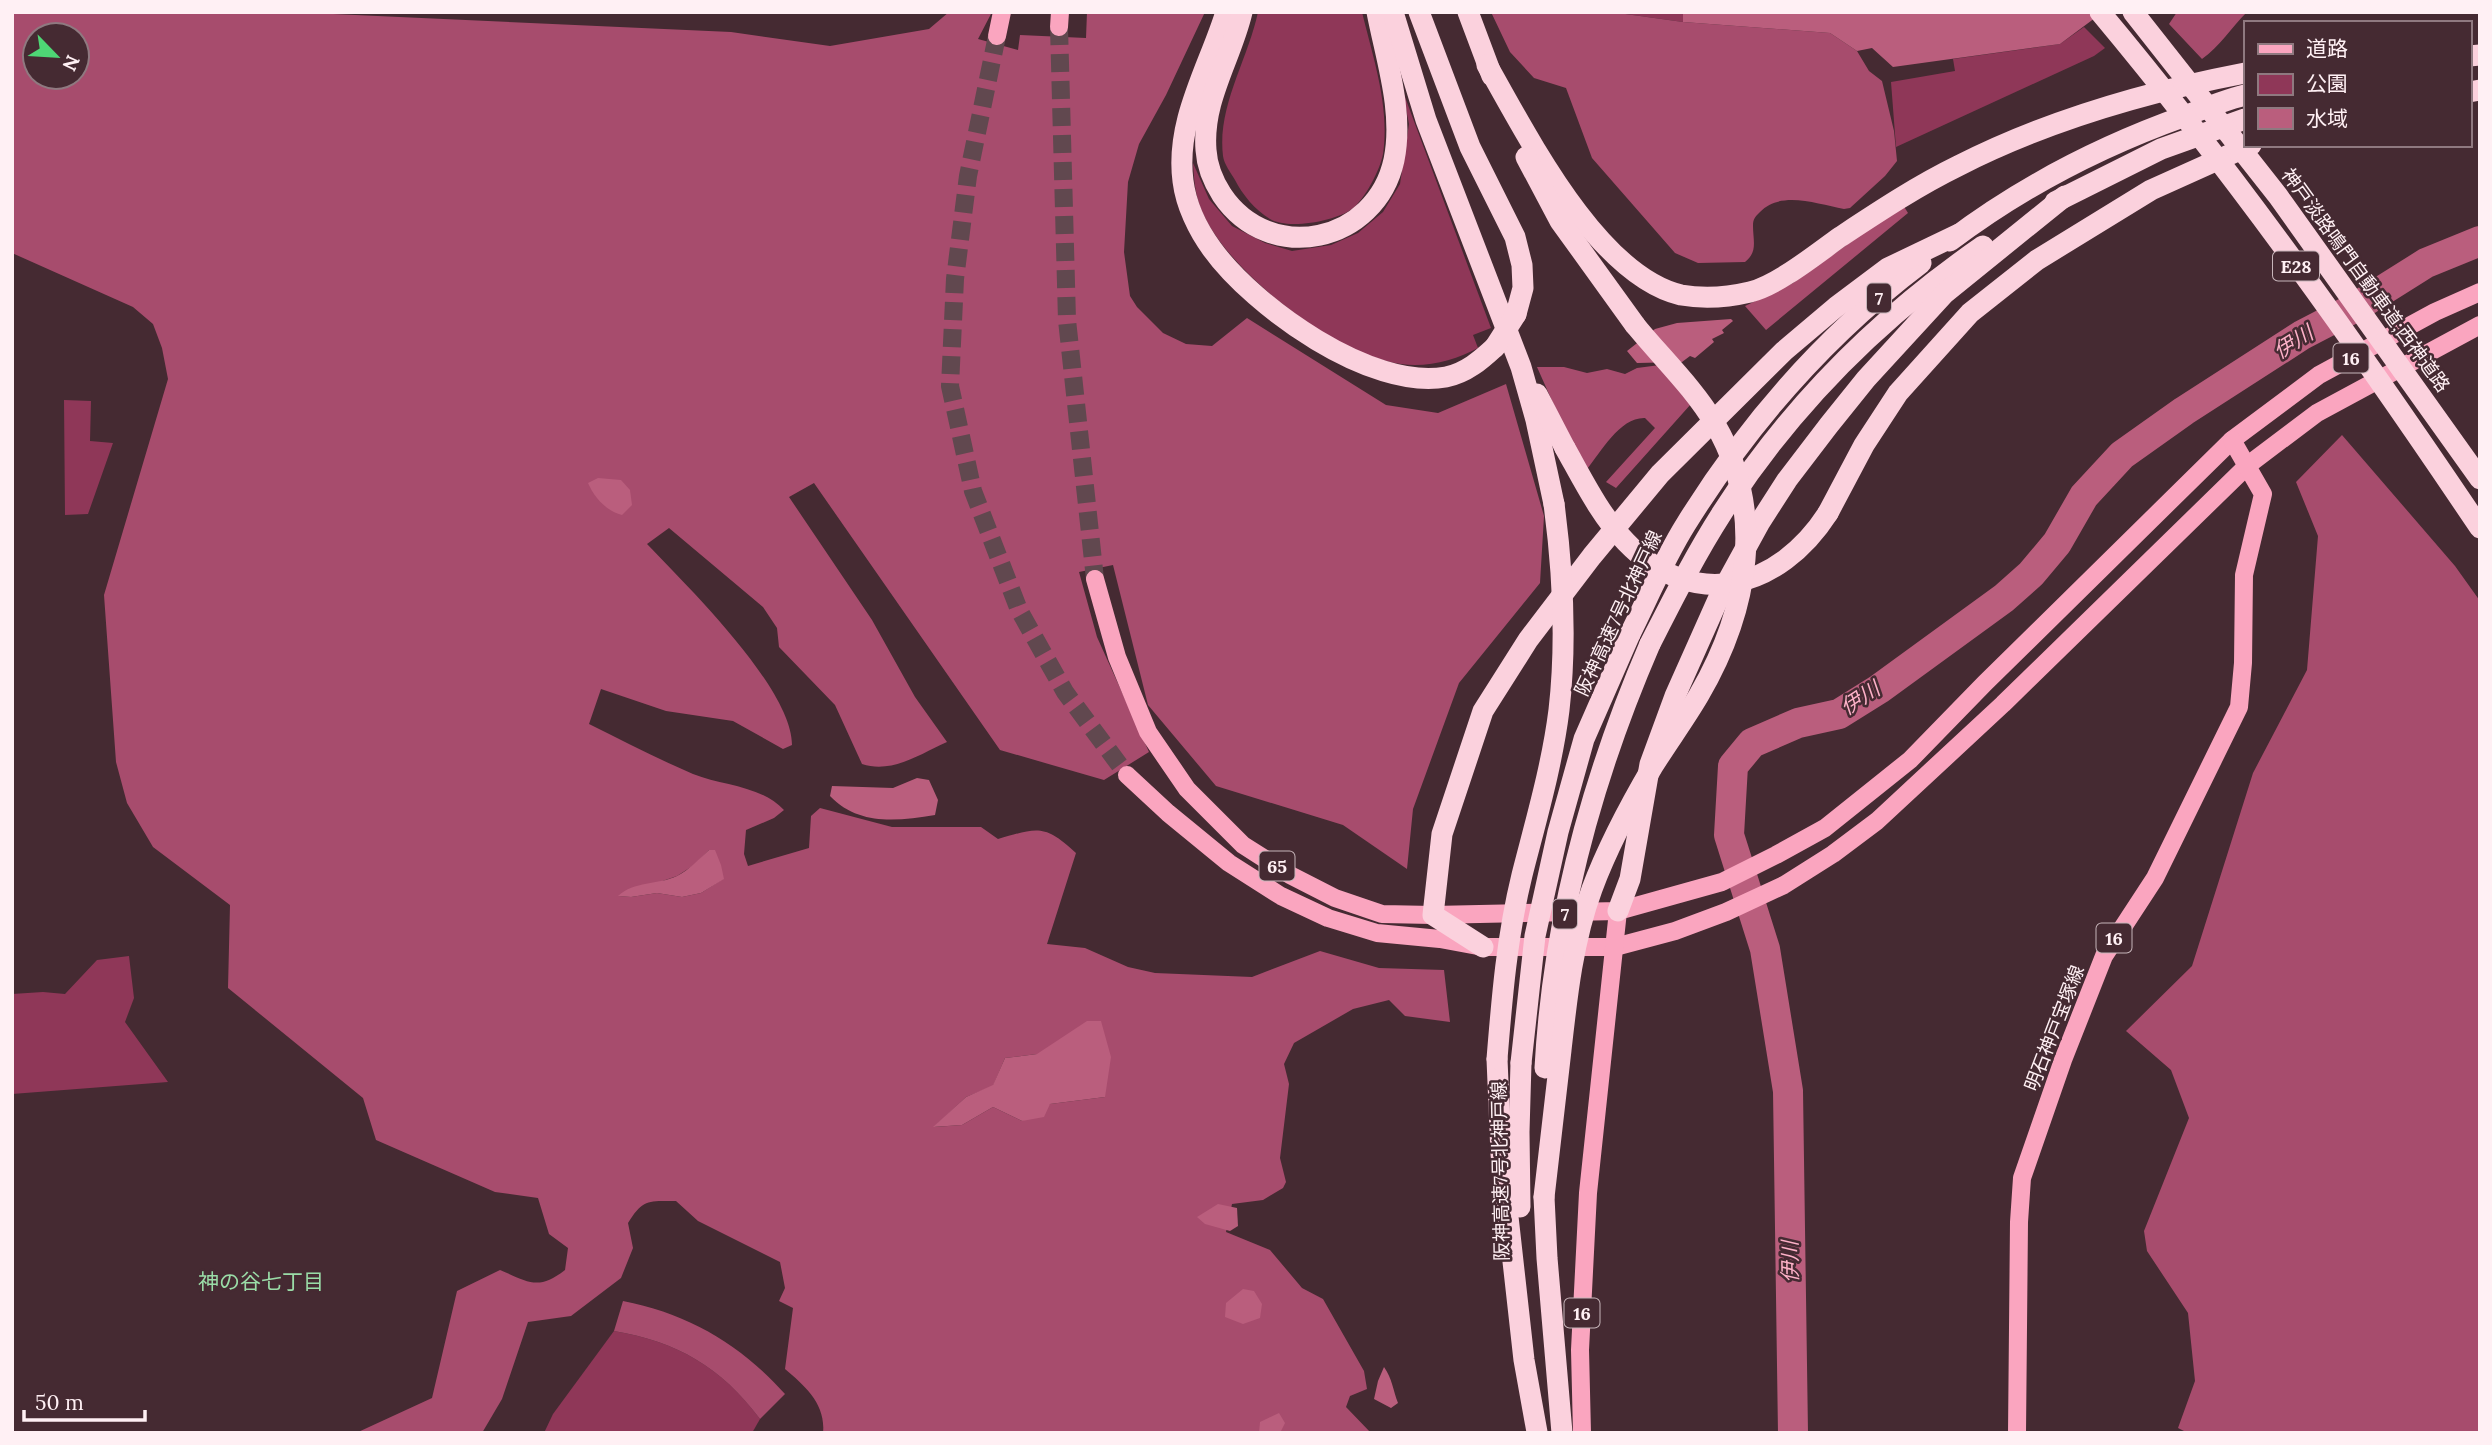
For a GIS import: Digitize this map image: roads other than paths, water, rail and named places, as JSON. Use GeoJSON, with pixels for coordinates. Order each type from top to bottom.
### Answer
{"type":"FeatureCollection","features":[{"type":"Feature","properties":{"kind":"highway"},"geometry":{"type":"LineString","coordinates":[[1226,12],[1215,50],[1196,89],[1183,144],[1183,181],[1199,229],[1212,249],[1246,287],[1294,326],[1381,372],[1418,379],[1447,377],[1475,365],[1495,347],[1516,314],[1523,288],[1522,265],[1515,236],[1471,147],[1419,12]]}},
{"type":"Feature","properties":{"kind":"highway"},"geometry":{"type":"LineString","coordinates":[[1242,12],[1206,120],[1206,152],[1210,174],[1234,211],[1244,219],[1279,236],[1298,238],[1328,232],[1356,218],[1376,198],[1394,162],[1397,137],[1395,108],[1377,12]]}},
{"type":"Feature","properties":{"kind":"highway"},"geometry":{"type":"LineString","coordinates":[[1393,12],[1426,120],[1521,367],[1554,503],[1561,557],[1563,645],[1559,711],[1545,790],[1510,932],[1502,989],[1497,1069],[1501,1154],[1524,1360],[1537,1433]]}},
{"type":"Feature","properties":{"kind":"highway"},"geometry":{"type":"LineString","coordinates":[[1468,12],[1516,137],[1560,221],[1634,325],[1713,421],[1740,483],[1744,504],[1746,564],[1728,632],[1712,670],[1633,801],[1591,891],[1569,983],[1544,1197]]}},
{"type":"Feature","properties":{"kind":"highway","name":"E28"},"geometry":{"type":"LineString","coordinates":[[2100,12],[2250,203],[2417,434],[2480,528]]}},
{"type":"Feature","properties":{"kind":"highway","name":"神戸淡路鳴門自動車道;西神道路"},"geometry":{"type":"LineString","coordinates":[[2133,12],[2278,196],[2480,479]]}},
{"type":"Feature","properties":{"kind":"highway"},"geometry":{"type":"LineString","coordinates":[[1487,65],[1535,150],[1603,242],[1633,270],[1669,290],[1681,295],[1718,297],[1752,292],[1802,265],[1906,194],[1957,166],[2050,125],[2141,97],[2244,73]]}},
{"type":"Feature","properties":{"kind":"highway","name":"阪神高速7号北神戸線"},"geometry":{"type":"LineString","coordinates":[[1537,1433],[1519,1198],[1519,1132],[1526,1007],[1535,936],[1558,832],[1584,739],[1630,634],[1684,526],[1739,447],[1789,384],[1840,331],[1900,279],[2012,197],[2142,131],[2244,95]]}},
{"type":"Feature","properties":{"kind":"highway","name":"7"},"geometry":{"type":"LineString","coordinates":[[1562,1433],[1544,1197],[1545,1065],[1552,999],[1570,887],[1597,781],[1630,689],[1695,557],[1724,510],[1775,439],[1810,398],[1854,352],[1949,270],[2009,229],[2065,196],[2161,149],[2244,119]]}},
{"type":"Feature","properties":{"kind":"highway"},"geometry":{"type":"LineString","coordinates":[[1521,367],[1594,499],[1628,544],[1664,571],[1697,583],[1728,585],[1751,579],[1768,572],[1796,553],[1817,529],[1864,445],[1898,393],[1970,313],[2037,260],[2151,190],[2247,147]]}},
{"type":"Feature","properties":{"kind":"highway"},"geometry":{"type":"LineString","coordinates":[[1618,911],[1630,878],[1650,764],[1716,603],[1760,522],[1787,480],[1844,407],[1945,293],[2065,196]]}},
{"type":"Feature","properties":{"kind":"highway"},"geometry":{"type":"LineString","coordinates":[[1483,947],[1433,915],[1442,834],[1483,711],[1528,640],[1592,556],[1660,474],[1784,351],[1888,268],[1959,234]]}},
{"type":"Feature","properties":{"kind":"main road"},"geometry":{"type":"LineString","coordinates":[[997,36],[1002,12]]}},
{"type":"Feature","properties":{"kind":"main road","name":"16"},"geometry":{"type":"LineString","coordinates":[[1582,1433],[1580,1350],[1588,1193],[1618,911],[1722,881],[1825,828],[1910,760],[2232,440],[2319,375],[2435,312],[2480,292]]}},
{"type":"Feature","properties":{"kind":"main road","name":"16"},"geometry":{"type":"LineString","coordinates":[[1615,947],[1675,931],[1726,912],[1784,885],[1833,854],[1877,821],[2003,704],[2248,465],[2317,413],[2480,325]]}},
{"type":"Feature","properties":{"kind":"main road","name":"明石神戸宝塚線"},"geometry":{"type":"LineString","coordinates":[[2017,1433],[2019,1222],[2022,1178],[2063,1060],[2104,956],[2155,878],[2239,707],[2243,663],[2244,575],[2263,495],[2232,440]]}},
{"type":"Feature","properties":{"kind":"main road","name":"65"},"geometry":{"type":"LineString","coordinates":[[1095,579],[1117,657],[1148,732],[1196,799],[1243,845],[1290,875],[1335,898],[1382,914],[1618,911]]}},
{"type":"Feature","properties":{"kind":"main road","name":"65"},"geometry":{"type":"LineString","coordinates":[[1127,775],[1229,863],[1281,896],[1328,918],[1377,933],[1440,939],[1483,947],[1615,947]]}},
{"type":"Feature","properties":{"kind":"water"},"geometry":{"type":"Polygon","coordinates":[[[1683,12],[2103,12],[2060,44],[1893,67],[1872,48],[1857,51],[1830,33],[1683,22],[1683,12]]]}},
{"type":"Feature","properties":{"kind":"water"},"geometry":{"type":"Polygon","coordinates":[[[1733,321],[1722,330],[1724,333],[1712,339],[1714,342],[1695,358],[1690,356],[1682,362],[1637,363],[1627,351],[1655,329],[1677,323],[1733,321]]]}},
{"type":"Feature","properties":{"kind":"water"},"geometry":{"type":"Polygon","coordinates":[[[598,478],[621,480],[630,490],[632,505],[622,515],[606,507],[594,493],[588,483],[598,478]]]}},
{"type":"Feature","properties":{"kind":"water"},"geometry":{"type":"Polygon","coordinates":[[[917,778],[929,780],[938,800],[935,815],[893,820],[866,817],[841,806],[830,796],[832,786],[893,788],[917,778]]]}},
{"type":"Feature","properties":{"kind":"water"},"geometry":{"type":"Polygon","coordinates":[[[709,850],[715,850],[724,879],[701,893],[682,897],[657,893],[618,896],[639,885],[677,876],[709,850]]]}},
{"type":"Feature","properties":{"kind":"water"},"geometry":{"type":"Polygon","coordinates":[[[1087,1021],[1101,1021],[1111,1057],[1105,1097],[1050,1104],[1044,1117],[1022,1121],[993,1107],[962,1125],[933,1127],[966,1097],[993,1085],[1005,1058],[1037,1054],[1087,1021]]]}},
{"type":"Feature","properties":{"kind":"water"},"geometry":{"type":"Polygon","coordinates":[[[1218,1204],[1237,1208],[1238,1226],[1230,1231],[1205,1224],[1197,1217],[1218,1204]]]}},
{"type":"Feature","properties":{"kind":"water"},"geometry":{"type":"Polygon","coordinates":[[[1243,1289],[1254,1291],[1262,1304],[1260,1318],[1243,1324],[1225,1317],[1226,1303],[1243,1289]]]}},
{"type":"Feature","properties":{"kind":"water"},"geometry":{"type":"Polygon","coordinates":[[[1384,1367],[1398,1403],[1391,1408],[1374,1399],[1384,1367]]]}},
{"type":"Feature","properties":{"kind":"water"},"geometry":{"type":"Polygon","coordinates":[[[1279,1413],[1285,1423],[1280,1433],[1259,1433],[1260,1422],[1279,1413]]]}},
{"type":"Feature","properties":{"kind":"waterway","name":"伊川"},"geometry":{"type":"LineString","coordinates":[[1793,1433],[1788,1091],[1765,949],[1729,835],[1733,766],[1752,743],[1798,723],[1839,714],[1879,689],[2004,598],[2031,574],[2057,543],[2084,496],[2122,455],[2184,411],[2302,335],[2356,307],[2426,263],[2480,241]]}},
{"type":"Feature","properties":{"kind":"tunnel"},"geometry":{"type":"LineString","coordinates":[[1059,27],[1067,320],[1095,579]]}},
{"type":"Feature","properties":{"kind":"tunnel"},"geometry":{"type":"LineString","coordinates":[[997,36],[968,176],[955,279],[950,386],[973,491],[1019,610],[1065,692],[1127,775]]}},
{"type":"Feature","properties":{"kind":"district","name":"神の谷七丁目"},"geometry":{"type":"Point","coordinates":[261,1281]}}]}
